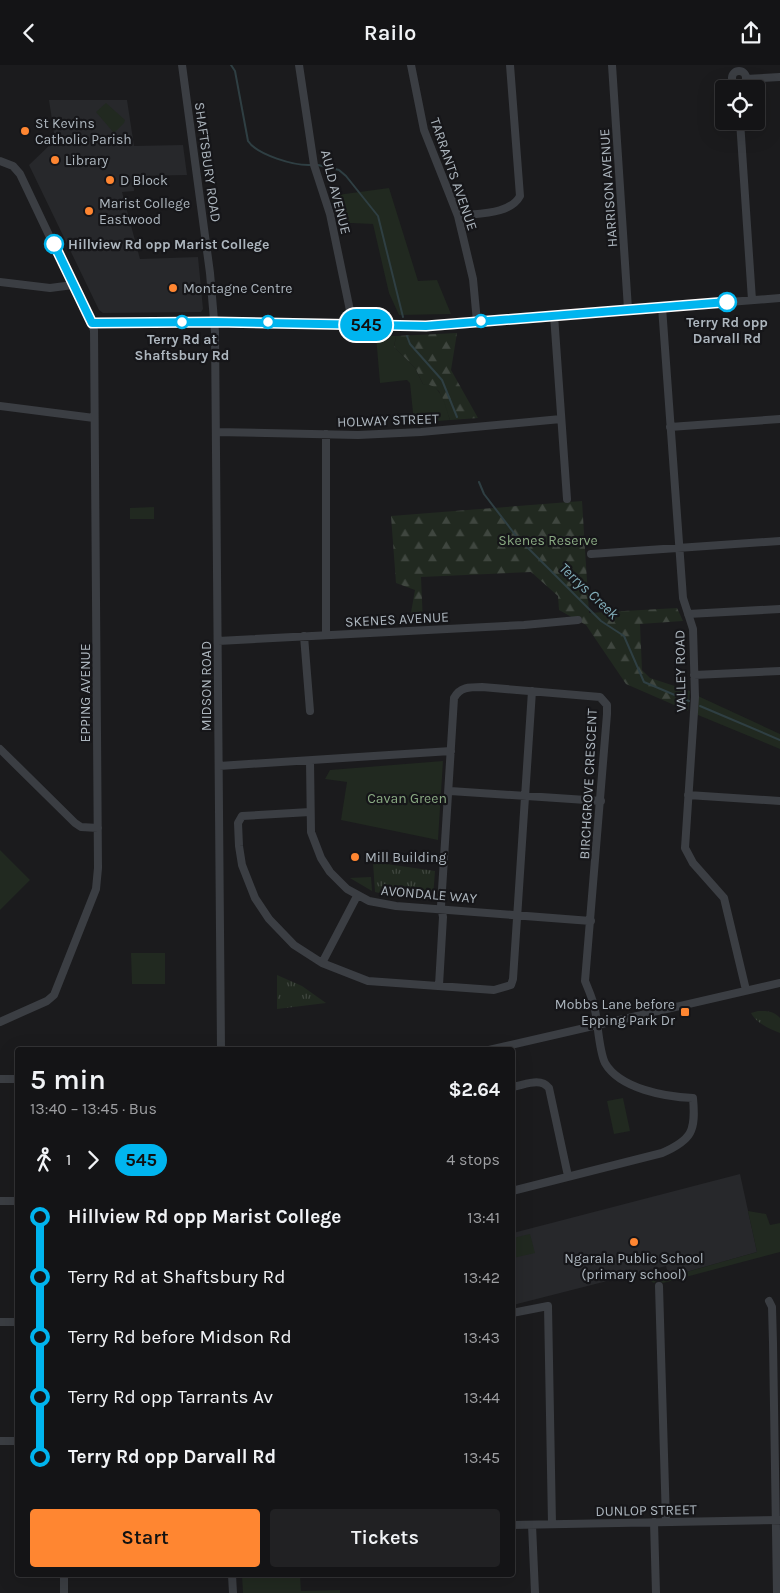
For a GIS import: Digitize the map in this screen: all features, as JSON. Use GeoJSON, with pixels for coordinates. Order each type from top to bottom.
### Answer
{"type":"FeatureCollection","features":[{"type":"Feature","properties":{"kind":"street","name":"SHAFTSBURY ROAD"},"geometry":{"type":"LineString","coordinates":[[182,65],[215,322]]}},
{"type":"Feature","properties":{"kind":"street","name":"AULD AVENUE"},"geometry":{"type":"LineString","coordinates":[[299,65],[314,165],[330,215],[353,325]]}},
{"type":"Feature","properties":{"kind":"street","name":"TARRANTS AVENUE"},"geometry":{"type":"LineString","coordinates":[[410,65],[424,130],[458,216],[473,279],[478,322]]}},
{"type":"Feature","properties":{"kind":"street"},"geometry":{"type":"LineString","coordinates":[[458,216],[504,209],[516,202],[520,196],[510,65]]}},
{"type":"Feature","properties":{"kind":"street","name":"HARRISON AVENUE"},"geometry":{"type":"LineString","coordinates":[[612,65],[628,309]]}},
{"type":"Feature","properties":{"kind":"street"},"geometry":{"type":"LineString","coordinates":[[733,80],[733,74],[737,68],[745,74],[746,79],[780,77]]}},
{"type":"Feature","properties":{"kind":"street"},"geometry":{"type":"LineString","coordinates":[[741,130],[752,300]]}},
{"type":"Feature","properties":{"kind":"street"},"geometry":{"type":"LineString","coordinates":[[0,161],[9,164],[17,170],[92,323],[215,322],[426,326],[780,298]]}},
{"type":"Feature","properties":{"kind":"street"},"geometry":{"type":"LineString","coordinates":[[0,282],[50,288],[73,285]]}},
{"type":"Feature","properties":{"kind":"street","name":"VALLEY ROAD"},"geometry":{"type":"LineString","coordinates":[[662,307],[683,598],[693,629],[695,706],[684,848],[693,863],[724,898],[746,990]]}},
{"type":"Feature","properties":{"kind":"street"},"geometry":{"type":"LineString","coordinates":[[554,315],[567,499]]}},
{"type":"Feature","properties":{"kind":"street","name":"MIDSON ROAD"},"geometry":{"type":"LineString","coordinates":[[215,322],[221,1047]]}},
{"type":"Feature","properties":{"kind":"street","name":"EPPING AVENUE"},"geometry":{"type":"LineString","coordinates":[[0,1022],[47,1001],[59,985],[96,889],[98,828],[94,329],[92,323]]}},
{"type":"Feature","properties":{"kind":"street"},"geometry":{"type":"LineString","coordinates":[[0,407],[94,418]]}},
{"type":"Feature","properties":{"kind":"street","name":"HOLWAY STREET"},"geometry":{"type":"LineString","coordinates":[[216,432],[326,434],[420,432],[561,419]]}},
{"type":"Feature","properties":{"kind":"street"},"geometry":{"type":"LineString","coordinates":[[670,427],[780,419]]}},
{"type":"Feature","properties":{"kind":"street"},"geometry":{"type":"LineString","coordinates":[[326,434],[326,635]]}},
{"type":"Feature","properties":{"kind":"street"},"geometry":{"type":"LineString","coordinates":[[591,554],[780,541]]}},
{"type":"Feature","properties":{"kind":"street"},"geometry":{"type":"LineString","coordinates":[[688,614],[780,609]]}},
{"type":"Feature","properties":{"kind":"street","name":"SKENES AVENUE"},"geometry":{"type":"LineString","coordinates":[[218,641],[524,625],[578,619]]}},
{"type":"Feature","properties":{"kind":"street"},"geometry":{"type":"LineString","coordinates":[[304,636],[310,711]]}},
{"type":"Feature","properties":{"kind":"street"},"geometry":{"type":"LineString","coordinates":[[694,675],[780,671]]}},
{"type":"Feature","properties":{"kind":"street","name":"BIRCHGROVE CRESCENT"},"geometry":{"type":"LineString","coordinates":[[439,985],[441,909],[450,791],[454,698],[462,688],[482,687],[600,697],[606,705],[592,921],[585,981],[591,995],[605,1063],[613,1072],[646,1091],[672,1097],[693,1098],[695,1119],[691,1132],[682,1145],[662,1153],[568,1177]]}},
{"type":"Feature","properties":{"kind":"street"},"geometry":{"type":"LineString","coordinates":[[310,813],[242,816],[238,823],[238,846],[242,865],[255,898],[269,919],[294,945],[322,963],[368,981],[494,990],[511,985],[532,691]]}},
{"type":"Feature","properties":{"kind":"street"},"geometry":{"type":"LineString","coordinates":[[0,749],[75,823],[81,827],[98,828]]}},
{"type":"Feature","properties":{"kind":"street"},"geometry":{"type":"LineString","coordinates":[[219,766],[451,751]]}},
{"type":"Feature","properties":{"kind":"street","name":"AVONDALE WAY"},"geometry":{"type":"LineString","coordinates":[[310,761],[311,832],[320,858],[338,881],[357,896],[382,904],[592,921]]}},
{"type":"Feature","properties":{"kind":"street"},"geometry":{"type":"LineString","coordinates":[[450,791],[600,801]]}},
{"type":"Feature","properties":{"kind":"street"},"geometry":{"type":"LineString","coordinates":[[688,795],[780,801]]}},
{"type":"Feature","properties":{"kind":"street"},"geometry":{"type":"LineString","coordinates":[[322,963],[357,896]]}},
{"type":"Feature","properties":{"kind":"street"},"geometry":{"type":"LineString","coordinates":[[501,1047],[780,983]]}},
{"type":"Feature","properties":{"kind":"street"},"geometry":{"type":"LineString","coordinates":[[0,1079],[15,1079]]}},
{"type":"Feature","properties":{"kind":"street"},"geometry":{"type":"LineString","coordinates":[[515,1086],[539,1081],[549,1088],[568,1177],[515,1190]]}},
{"type":"Feature","properties":{"kind":"street"},"geometry":{"type":"LineString","coordinates":[[0,1201],[15,1201]]}},
{"type":"Feature","properties":{"kind":"street"},"geometry":{"type":"LineString","coordinates":[[659,1286],[666,1522]]}},
{"type":"Feature","properties":{"kind":"street"},"geometry":{"type":"LineString","coordinates":[[769,1301],[772,1307],[777,1342],[777,1593]]}},
{"type":"Feature","properties":{"kind":"street"},"geometry":{"type":"LineString","coordinates":[[515,1312],[548,1306],[552,1524]]}},
{"type":"Feature","properties":{"kind":"street"},"geometry":{"type":"LineString","coordinates":[[0,1322],[15,1322]]}},
{"type":"Feature","properties":{"kind":"street"},"geometry":{"type":"LineString","coordinates":[[0,1441],[15,1441]]}},
{"type":"Feature","properties":{"kind":"street","name":"DUNLOP STREET"},"geometry":{"type":"LineString","coordinates":[[515,1525],[778,1520]]}},
{"type":"Feature","properties":{"kind":"street"},"geometry":{"type":"LineString","coordinates":[[654,1523],[656,1593]]}},
{"type":"Feature","properties":{"kind":"street"},"geometry":{"type":"LineString","coordinates":[[532,1525],[534,1593]]}},
{"type":"Feature","properties":{"kind":"street"},"geometry":{"type":"LineString","coordinates":[[64,1577],[64,1593]]}},
{"type":"Feature","properties":{"kind":"street"},"geometry":{"type":"LineString","coordinates":[[232,1577],[233,1593]]}},
{"type":"Feature","properties":{"kind":"shaded area","name":"Marist College Eastwood"},"geometry":{"type":"Polygon","coordinates":[[[49,100],[127,100],[134,146],[183,145],[187,175],[133,176],[134,191],[122,192],[140,259],[198,257],[203,309],[201,312],[103,313],[99,310],[29,165],[55,140],[49,100]]]}},
{"type":"Feature","properties":{"kind":"shaded area","name":"Ngarala Public School (primary school)"},"geometry":{"type":"Polygon","coordinates":[[[740,1174],[757,1252],[669,1277],[666,1266],[515,1304],[515,1232],[740,1174]]]}},
{"type":"Feature","properties":{"kind":"green space"},"geometry":{"type":"Polygon","coordinates":[[[106,103],[125,120],[114,133],[96,112],[106,103]]]}},
{"type":"Feature","properties":{"kind":"green space"},"geometry":{"type":"Polygon","coordinates":[[[389,188],[418,281],[437,280],[451,314],[399,315],[389,293],[373,224],[351,223],[341,227],[330,196],[389,188]]]}},
{"type":"Feature","properties":{"kind":"green space"},"geometry":{"type":"Polygon","coordinates":[[[457,333],[451,370],[478,418],[450,420],[439,391],[423,384],[415,368],[394,347],[396,336],[457,333]]]}},
{"type":"Feature","properties":{"kind":"green space"},"geometry":{"type":"Polygon","coordinates":[[[376,336],[396,336],[394,347],[415,368],[423,384],[439,391],[450,420],[414,423],[410,383],[407,380],[380,383],[376,336]]]}},
{"type":"Feature","properties":{"kind":"green space","name":"Skenes Reserve"},"geometry":{"type":"Polygon","coordinates":[[[582,501],[589,613],[677,608],[683,621],[640,624],[642,670],[650,678],[690,691],[688,711],[626,684],[586,625],[559,610],[558,596],[531,572],[421,577],[423,624],[409,624],[415,590],[396,583],[391,516],[582,501]]]}},
{"type":"Feature","properties":{"kind":"green space"},"geometry":{"type":"Polygon","coordinates":[[[154,507],[154,519],[130,519],[130,508],[154,507]]]}},
{"type":"Feature","properties":{"kind":"green space"},"geometry":{"type":"Polygon","coordinates":[[[698,696],[780,734],[780,749],[698,715],[698,696]]]}},
{"type":"Feature","properties":{"kind":"green space","name":"Cavan Green"},"geometry":{"type":"Polygon","coordinates":[[[443,761],[438,840],[341,820],[347,782],[325,779],[330,770],[443,761]]]}},
{"type":"Feature","properties":{"kind":"green space"},"geometry":{"type":"Polygon","coordinates":[[[0,850],[30,880],[0,910],[0,850]]]}},
{"type":"Feature","properties":{"kind":"green space"},"geometry":{"type":"Polygon","coordinates":[[[373,862],[435,871],[433,897],[431,899],[375,892],[373,862]]]}},
{"type":"Feature","properties":{"kind":"green space"},"geometry":{"type":"Polygon","coordinates":[[[371,877],[372,891],[350,878],[371,877]]]}},
{"type":"Feature","properties":{"kind":"green space"},"geometry":{"type":"Polygon","coordinates":[[[131,953],[165,953],[165,984],[132,984],[131,953]]]}},
{"type":"Feature","properties":{"kind":"green space"},"geometry":{"type":"Polygon","coordinates":[[[277,975],[302,986],[326,1003],[277,1009],[277,975]]]}},
{"type":"Feature","properties":{"kind":"green space"},"geometry":{"type":"Polygon","coordinates":[[[758,1011],[770,1012],[780,1018],[780,1033],[768,1028],[753,1017],[751,1013],[758,1011]]]}},
{"type":"Feature","properties":{"kind":"green space"},"geometry":{"type":"Polygon","coordinates":[[[623,1098],[630,1131],[614,1134],[607,1101],[623,1098]]]}},
{"type":"Feature","properties":{"kind":"green space"},"geometry":{"type":"Polygon","coordinates":[[[748,1211],[766,1214],[770,1225],[780,1223],[780,1252],[663,1283],[658,1280],[654,1283],[648,1280],[676,1275],[757,1252],[748,1211]]]}},
{"type":"Feature","properties":{"kind":"green space"},"geometry":{"type":"Polygon","coordinates":[[[530,1234],[535,1253],[515,1258],[515,1238],[530,1234]]]}},
{"type":"Feature","properties":{"kind":"green space"},"geometry":{"type":"Polygon","coordinates":[[[242,1577],[300,1577],[301,1591],[340,1590],[340,1593],[243,1593],[242,1577]]]}},
{"type":"Feature","properties":{"kind":"waterway","name":"Terrys Creek"},"geometry":{"type":"LineString","coordinates":[[231,65],[235,71],[248,141],[259,151],[277,159],[296,164],[311,165]]}},
{"type":"Feature","properties":{"kind":"waterway","name":"Terrys Creek"},"geometry":{"type":"LineString","coordinates":[[318,165],[339,170],[378,216],[403,317]]}},
{"type":"Feature","properties":{"kind":"waterway","name":"Terrys Creek"},"geometry":{"type":"LineString","coordinates":[[407,336],[410,344],[442,380],[457,417]]}},
{"type":"Feature","properties":{"kind":"waterway","name":"Terrys Creek"},"geometry":{"type":"LineString","coordinates":[[479,482],[484,494],[517,537],[601,621],[624,636],[644,682],[689,701]]}},
{"type":"Feature","properties":{"kind":"waterway","name":"Terrys Creek"},"geometry":{"type":"LineString","coordinates":[[700,706],[780,740]]}},
{"type":"Feature","properties":{"kind":"bus line","name":"545"},"geometry":{"type":"LineString","coordinates":[[54,244],[92,323],[215,322],[426,326],[727,302]]}},
{"type":"Feature","properties":{"kind":"place","name":"St Kevins Catholic Parish"},"geometry":{"type":"Point","coordinates":[25,131]}},
{"type":"Feature","properties":{"kind":"place","name":"Library"},"geometry":{"type":"Point","coordinates":[55,160]}},
{"type":"Feature","properties":{"kind":"place","name":"D Block"},"geometry":{"type":"Point","coordinates":[110,180]}},
{"type":"Feature","properties":{"kind":"place","name":"Marist College Eastwood"},"geometry":{"type":"Point","coordinates":[89,211]}},
{"type":"Feature","properties":{"kind":"place","name":"Hillview Rd opp Marist College"},"geometry":{"type":"Point","coordinates":[54,244]}},
{"type":"Feature","properties":{"kind":"place","name":"Montagne Centre"},"geometry":{"type":"Point","coordinates":[173,288]}},
{"type":"Feature","properties":{"kind":"place","name":"Terry Rd opp Darvall Rd"},"geometry":{"type":"Point","coordinates":[727,302]}},
{"type":"Feature","properties":{"kind":"place","name":"Terry Rd at Shaftsbury Rd"},"geometry":{"type":"Point","coordinates":[182,322]}},
{"type":"Feature","properties":{"kind":"place","name":"Mill Building"},"geometry":{"type":"Point","coordinates":[355,857]}},
{"type":"Feature","properties":{"kind":"place","name":"Mobbs Lane before Epping Park Dr"},"geometry":{"type":"Point","coordinates":[685,1012]}},
{"type":"Feature","properties":{"kind":"place","name":"Ngarala Public School (primary school)"},"geometry":{"type":"Point","coordinates":[634,1242]}}]}
